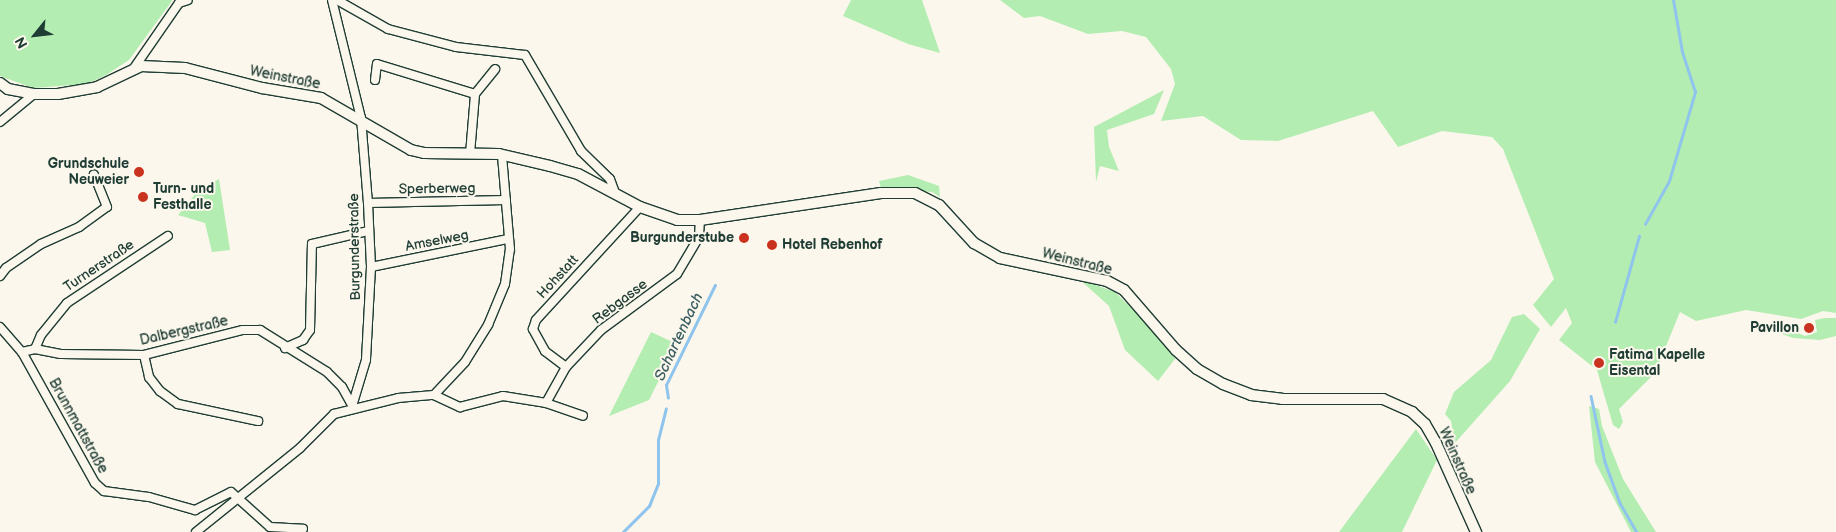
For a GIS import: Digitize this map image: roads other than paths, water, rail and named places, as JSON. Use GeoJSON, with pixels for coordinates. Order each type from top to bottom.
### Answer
{"type":"FeatureCollection","features":[{"type":"Feature","properties":{"kind":"main road","name":"Weinstraße"},"geometry":{"type":"LineString","coordinates":[[0,83],[8,89],[34,94],[81,91],[110,82],[134,68],[155,65],[185,68],[262,88],[321,98],[361,118],[418,152],[502,155],[578,174],[640,207],[677,220],[700,220],[881,192],[901,192],[929,198],[950,215],[974,243],[1000,258],[1107,281],[1124,290],[1176,350],[1197,369],[1223,384],[1251,395],[1282,399],[1383,399],[1412,412],[1425,424],[1436,443],[1476,532]]}},
{"type":"Feature","properties":{"kind":"street"},"geometry":{"type":"LineString","coordinates":[[134,68],[179,2],[188,0]]}},
{"type":"Feature","properties":{"kind":"street","name":"Burgunderstraße"},"geometry":{"type":"LineString","coordinates":[[332,0],[361,118],[368,203],[371,267],[366,360],[353,406]]}},
{"type":"Feature","properties":{"kind":"street"},"geometry":{"type":"LineString","coordinates":[[337,0],[388,29],[456,47],[525,55],[581,151],[610,179],[615,193]]}},
{"type":"Feature","properties":{"kind":"street"},"geometry":{"type":"LineString","coordinates":[[375,80],[377,64],[475,94]]}},
{"type":"Feature","properties":{"kind":"street"},"geometry":{"type":"LineString","coordinates":[[470,154],[475,94],[495,69]]}},
{"type":"Feature","properties":{"kind":"street"},"geometry":{"type":"LineString","coordinates":[[0,122],[34,94]]}},
{"type":"Feature","properties":{"kind":"street"},"geometry":{"type":"LineString","coordinates":[[434,395],[465,362],[488,325],[505,284],[508,239],[502,155]]}},
{"type":"Feature","properties":{"kind":"street"},"geometry":{"type":"LineString","coordinates":[[0,276],[6,268],[41,244],[79,227],[107,207],[94,174]]}},
{"type":"Feature","properties":{"kind":"street","name":"Sperberweg"},"geometry":{"type":"LineString","coordinates":[[368,203],[506,200]]}},
{"type":"Feature","properties":{"kind":"street","name":"Hohstatt"},"geometry":{"type":"LineString","coordinates":[[566,367],[545,351],[533,329],[536,320],[640,207]]}},
{"type":"Feature","properties":{"kind":"street","name":"Rebgasse"},"geometry":{"type":"LineString","coordinates":[[546,403],[566,367],[601,330],[677,274],[699,237],[700,220]]}},
{"type":"Feature","properties":{"kind":"street"},"geometry":{"type":"LineString","coordinates":[[285,348],[303,340],[310,330],[312,244],[368,231]]}},
{"type":"Feature","properties":{"kind":"street","name":"Turnerstraße"},"geometry":{"type":"LineString","coordinates":[[35,349],[41,335],[67,303],[168,236]]}},
{"type":"Feature","properties":{"kind":"street","name":"Amselweg"},"geometry":{"type":"LineString","coordinates":[[371,267],[508,239]]}},
{"type":"Feature","properties":{"kind":"street","name":"Brunnmattstraße"},"geometry":{"type":"LineString","coordinates":[[0,327],[22,352],[95,483],[104,491],[150,497],[194,510],[203,508],[224,493],[231,492],[240,497]]}},
{"type":"Feature","properties":{"kind":"street","name":"Dalbergstraße"},"geometry":{"type":"LineString","coordinates":[[22,352],[35,349],[61,354],[144,355],[243,330],[260,330],[285,348],[326,372],[353,406]]}},
{"type":"Feature","properties":{"kind":"street"},"geometry":{"type":"LineString","coordinates":[[144,355],[149,377],[160,392],[178,404],[258,420]]}},
{"type":"Feature","properties":{"kind":"street"},"geometry":{"type":"LineString","coordinates":[[196,532],[300,448],[334,414],[353,406],[416,394],[434,395],[460,407],[503,396],[546,403],[583,416]]}},
{"type":"Feature","properties":{"kind":"street"},"geometry":{"type":"LineString","coordinates":[[240,497],[270,527],[303,529]]}},
{"type":"Feature","properties":{"kind":"waterway"},"geometry":{"type":"LineString","coordinates":[[1645,224],[1669,181],[1695,92],[1682,52],[1673,0]]}},
{"type":"Feature","properties":{"kind":"waterway"},"geometry":{"type":"LineString","coordinates":[[1615,322],[1639,236]]}},
{"type":"Feature","properties":{"kind":"waterway","name":"Schartenbach"},"geometry":{"type":"LineString","coordinates":[[668,398],[666,385],[715,285]]}},
{"type":"Feature","properties":{"kind":"waterway"},"geometry":{"type":"LineString","coordinates":[[1591,396],[1605,462],[1620,503],[1637,532]]}},
{"type":"Feature","properties":{"kind":"waterway","name":"Schartenbach"},"geometry":{"type":"LineString","coordinates":[[623,532],[649,506],[658,484],[658,440],[666,409]]}},
{"type":"Feature","properties":{"kind":"place","name":"Grundschule Neuweier"},"geometry":{"type":"Point","coordinates":[139,172]}},
{"type":"Feature","properties":{"kind":"place","name":"Turn- und Festhalle"},"geometry":{"type":"Point","coordinates":[143,197]}},
{"type":"Feature","properties":{"kind":"place","name":"Burgunderstube"},"geometry":{"type":"Point","coordinates":[744,238]}},
{"type":"Feature","properties":{"kind":"place","name":"Hotel Rebenhof"},"geometry":{"type":"Point","coordinates":[772,245]}},
{"type":"Feature","properties":{"kind":"place","name":"Pavillon"},"geometry":{"type":"Point","coordinates":[1809,328]}},
{"type":"Feature","properties":{"kind":"place","name":"Fatima Kapelle Eisental"},"geometry":{"type":"Point","coordinates":[1599,363]}}]}
